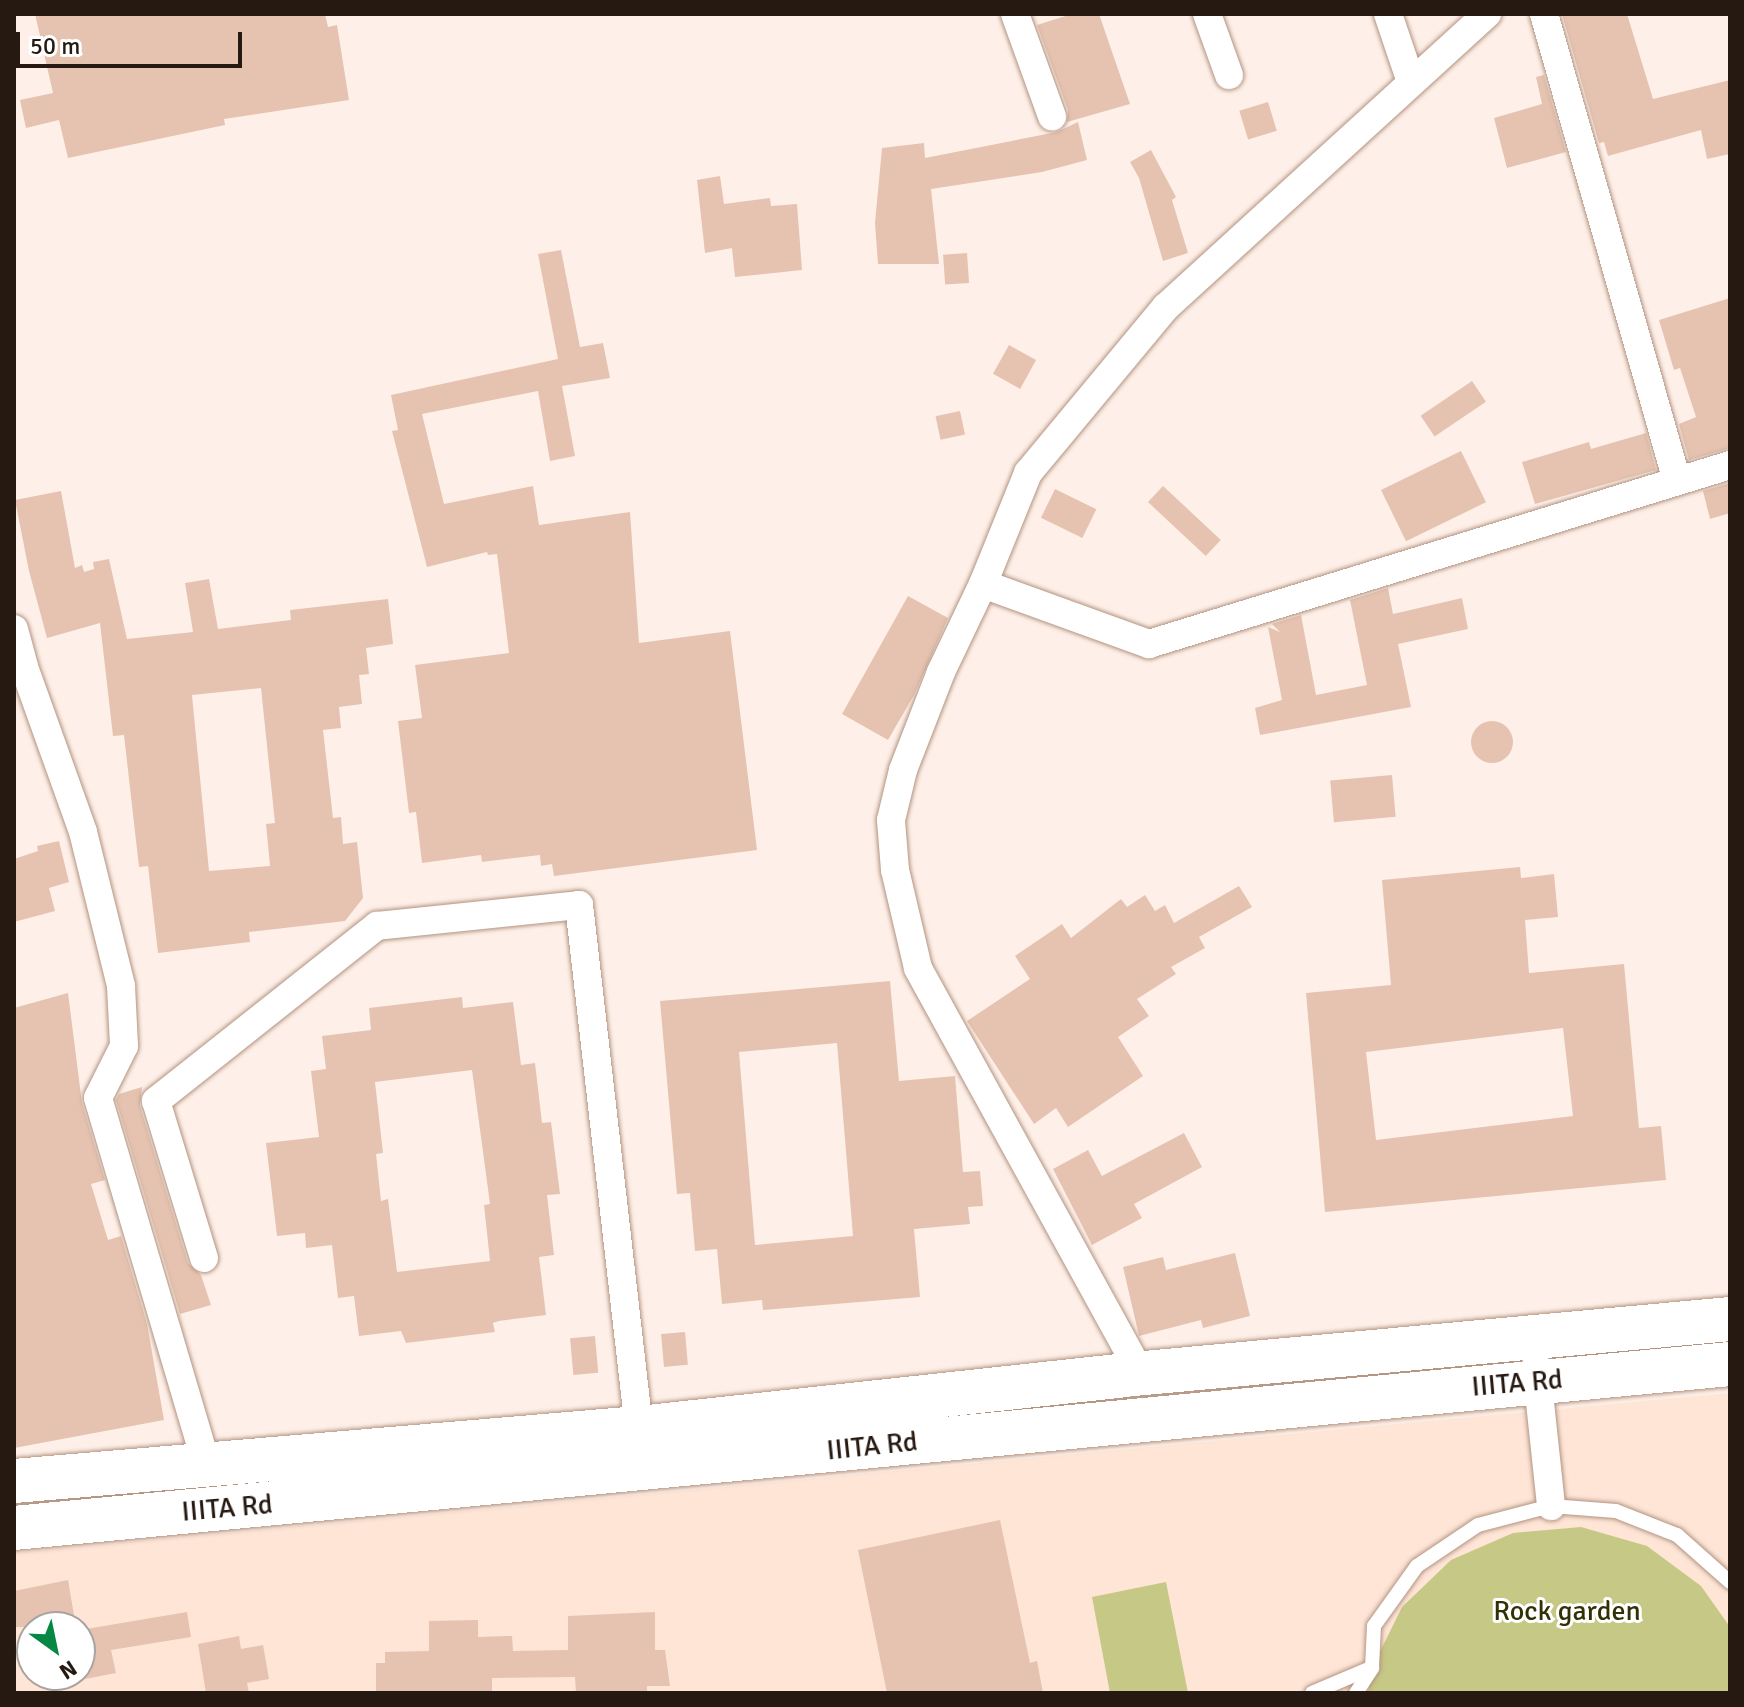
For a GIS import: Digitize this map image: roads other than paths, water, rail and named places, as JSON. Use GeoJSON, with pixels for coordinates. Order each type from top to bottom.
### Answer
{"type":"FeatureCollection","features":[{"type":"Feature","properties":{"kind":"main road","name":"IIITA Rd"},"geometry":{"type":"LineString","coordinates":[[14,1481],[639,1428],[1141,1374],[1730,1319]]}},
{"type":"Feature","properties":{"kind":"main road","name":"IIITA Rd"},"geometry":{"type":"LineString","coordinates":[[14,1528],[1730,1364]]}},
{"type":"Feature","properties":{"kind":"street"},"geometry":{"type":"LineString","coordinates":[[1015,14],[1052,116]]}},
{"type":"Feature","properties":{"kind":"street"},"geometry":{"type":"LineString","coordinates":[[1207,14],[1229,75]]}},
{"type":"Feature","properties":{"kind":"street"},"geometry":{"type":"LineString","coordinates":[[1388,14],[1411,82]]}},
{"type":"Feature","properties":{"kind":"street"},"geometry":{"type":"LineString","coordinates":[[1141,1374],[918,968],[895,870],[891,820],[903,770],[941,672],[983,584],[1028,473],[1166,307],[1487,14]]}},
{"type":"Feature","properties":{"kind":"street"},"geometry":{"type":"LineString","coordinates":[[1544,14],[1677,480]]}},
{"type":"Feature","properties":{"kind":"street"},"geometry":{"type":"LineString","coordinates":[[983,584],[1149,644],[1730,465]]}},
{"type":"Feature","properties":{"kind":"street"},"geometry":{"type":"LineString","coordinates":[[14,629],[19,669],[83,832],[121,986],[124,1046],[98,1098],[207,1466]]}},
{"type":"Feature","properties":{"kind":"street"},"geometry":{"type":"LineString","coordinates":[[204,1258],[156,1101],[377,926],[579,905],[639,1428]]}},
{"type":"Feature","properties":{"kind":"street"},"geometry":{"type":"LineString","coordinates":[[1533,1337],[1551,1506]]}},
{"type":"Feature","properties":{"kind":"lane"},"geometry":{"type":"LineString","coordinates":[[1356,1693],[1372,1668],[1374,1626],[1417,1566],[1478,1525],[1551,1506],[1616,1511],[1677,1535],[1730,1582]]}},
{"type":"Feature","properties":{"kind":"lane"},"geometry":{"type":"LineString","coordinates":[[1312,1693],[1372,1668]]}},
{"type":"Feature","properties":{"kind":"park label","name":"Rock garden"},"geometry":{"type":"Point","coordinates":[1567,1611]}}]}
